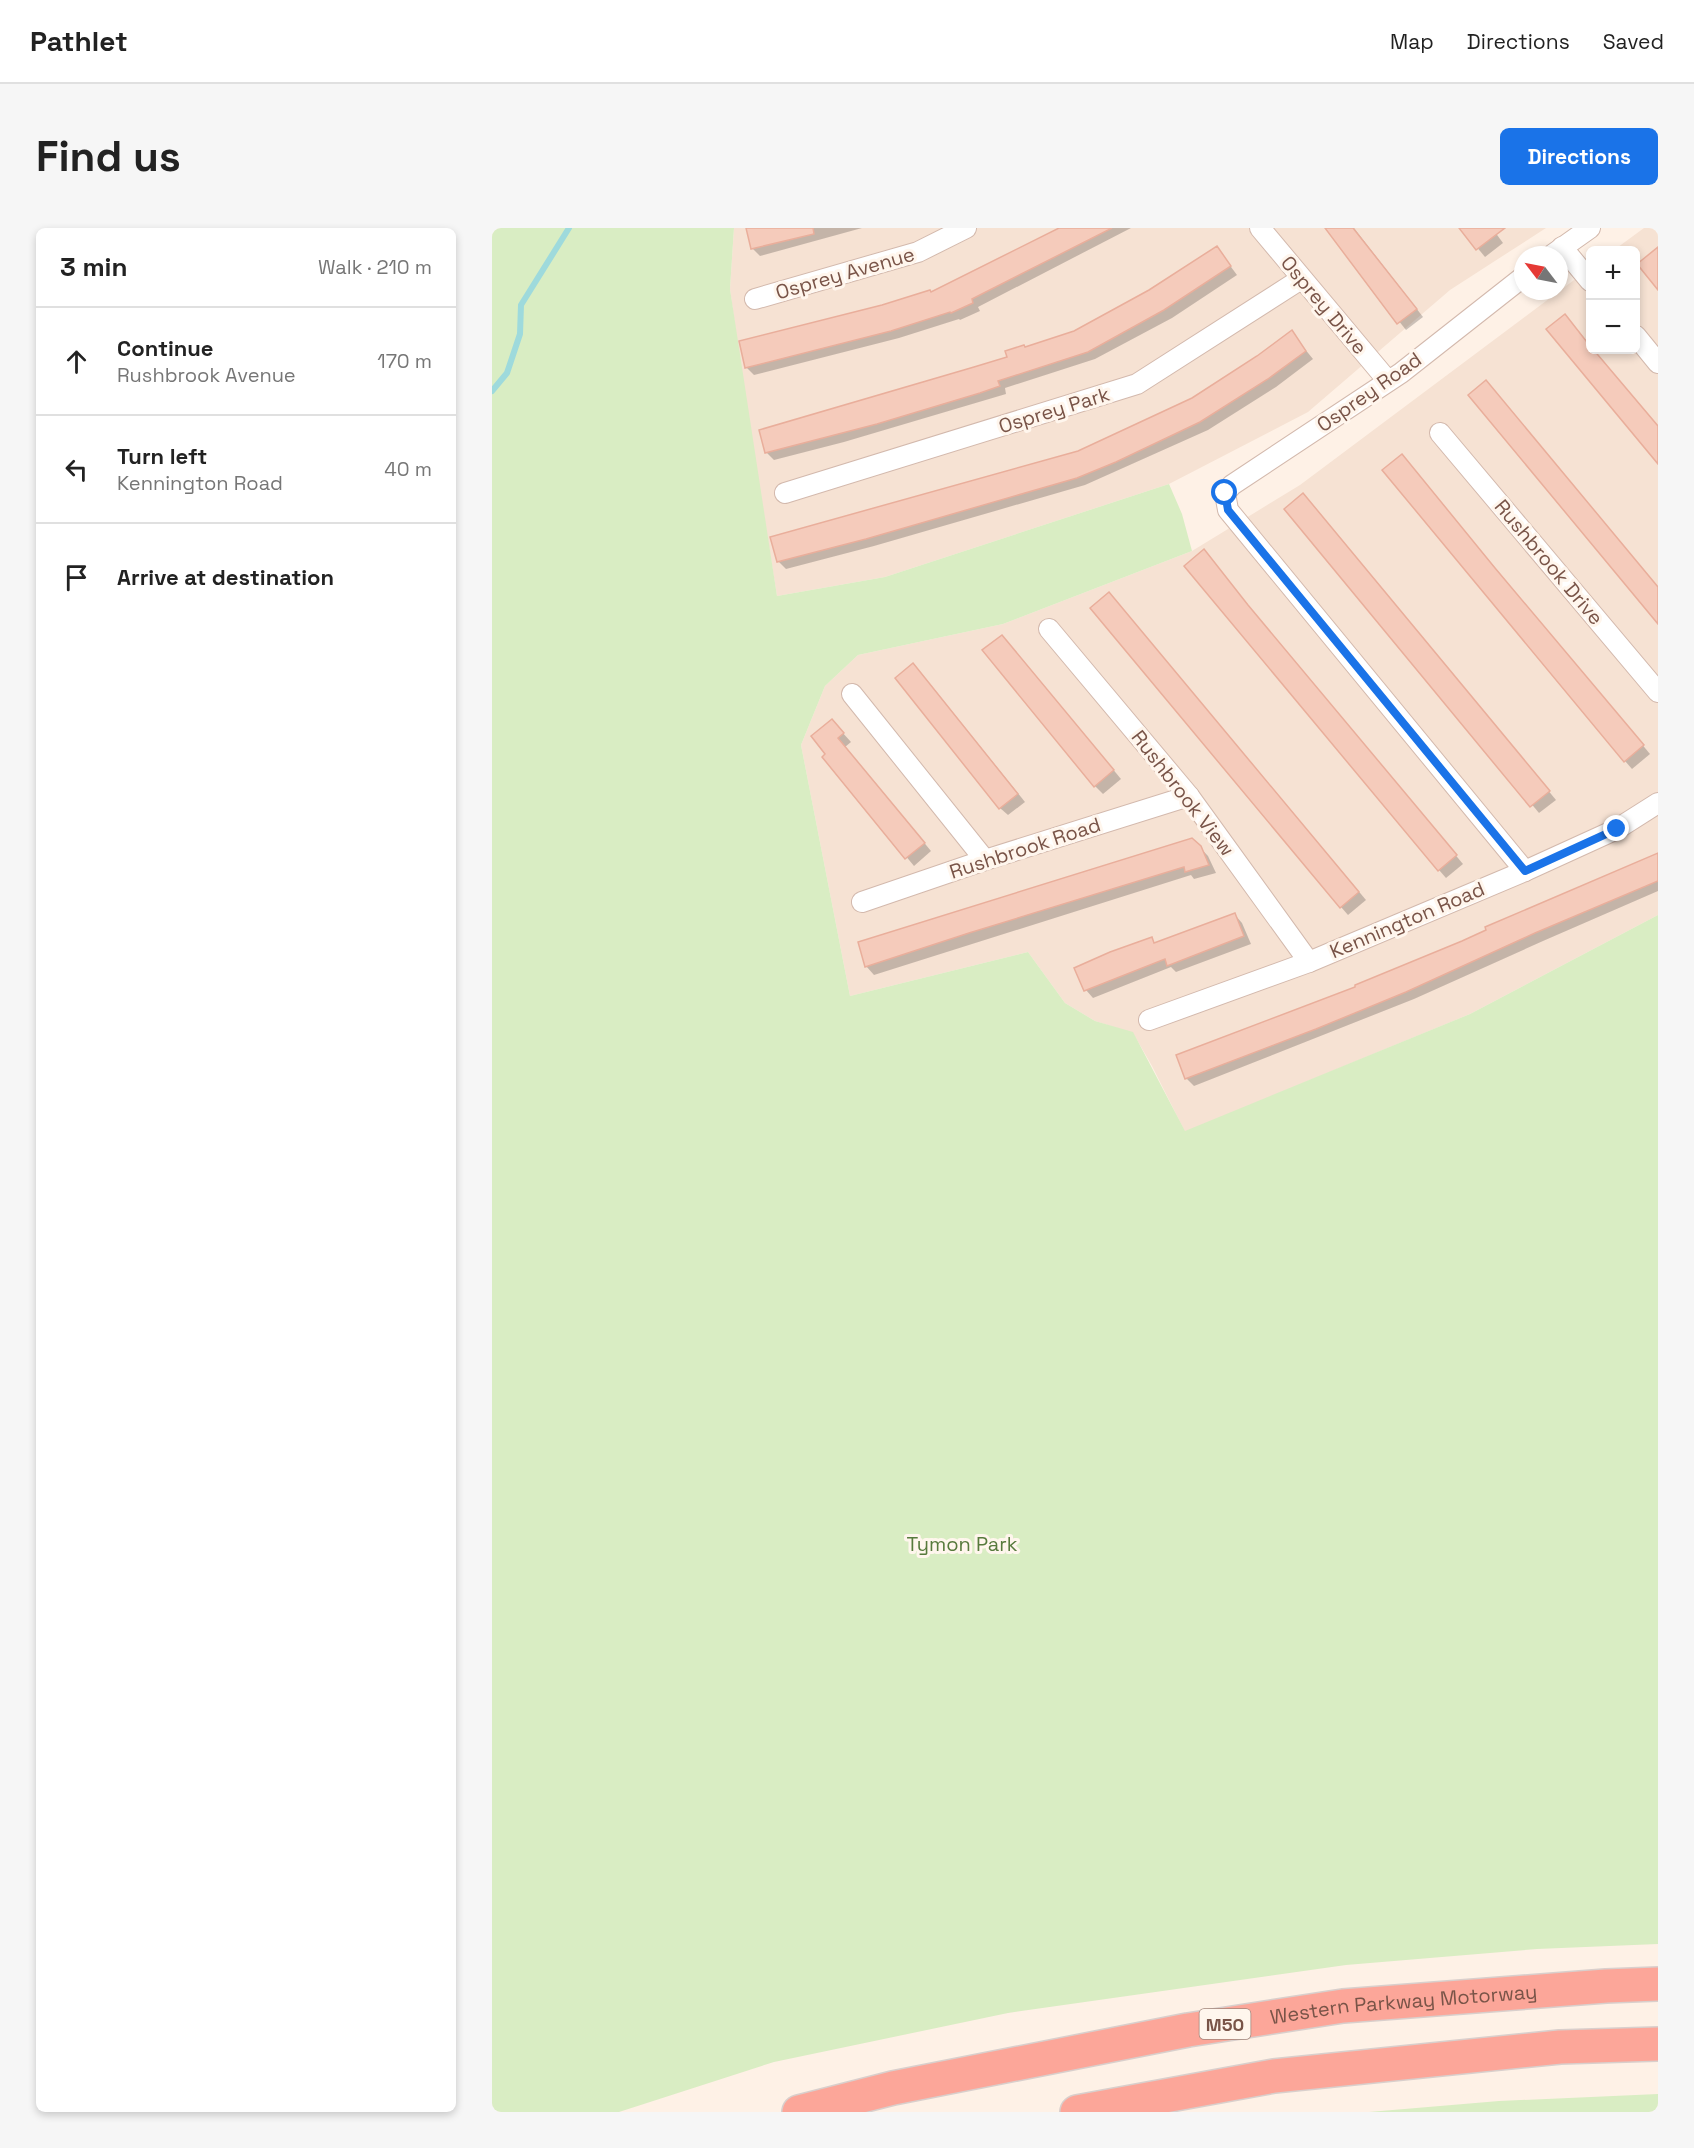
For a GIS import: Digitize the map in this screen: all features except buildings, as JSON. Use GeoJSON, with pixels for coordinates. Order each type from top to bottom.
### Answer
{"type":"FeatureCollection","features":[{"type":"Feature","properties":{"kind":"highway","name":"Western Parkway Motorway"},"geometry":{"type":"LineString","coordinates":[[799,2112],[893,2088],[1188,2030],[1343,2006],[1658,1984]]}},
{"type":"Feature","properties":{"kind":"highway"},"geometry":{"type":"LineString","coordinates":[[1077,2112],[1274,2076],[1560,2047],[1658,2044]]}},
{"type":"Feature","properties":{"kind":"street","name":"Osprey Avenue"},"geometry":{"type":"LineString","coordinates":[[755,299],[918,252],[966,228]]}},
{"type":"Feature","properties":{"kind":"street","name":"Osprey Drive"},"geometry":{"type":"LineString","coordinates":[[1260,228],[1388,381]]}},
{"type":"Feature","properties":{"kind":"street"},"geometry":{"type":"LineString","coordinates":[[1564,246],[1590,228]]}},
{"type":"Feature","properties":{"kind":"street"},"geometry":{"type":"LineString","coordinates":[[1568,261],[1586,277]]}},
{"type":"Feature","properties":{"kind":"street","name":"Osprey Park"},"geometry":{"type":"LineString","coordinates":[[785,493],[1137,384],[1301,279]]}},
{"type":"Feature","properties":{"kind":"street","name":"Osprey Road"},"geometry":{"type":"LineString","coordinates":[[1514,284],[1388,381],[1232,485],[1225,493],[1228,510],[1525,871]]}},
{"type":"Feature","properties":{"kind":"street"},"geometry":{"type":"LineString","coordinates":[[1640,342],[1658,363]]}},
{"type":"Feature","properties":{"kind":"street","name":"Rushbrook Drive"},"geometry":{"type":"LineString","coordinates":[[1440,433],[1658,692]]}},
{"type":"Feature","properties":{"kind":"street","name":"Rushbrook View"},"geometry":{"type":"LineString","coordinates":[[1049,629],[1189,796],[1309,962]]}},
{"type":"Feature","properties":{"kind":"street"},"geometry":{"type":"LineString","coordinates":[[852,694],[985,860]]}},
{"type":"Feature","properties":{"kind":"street","name":"Rushbrook Road"},"geometry":{"type":"LineString","coordinates":[[862,902],[985,860],[1189,796]]}},
{"type":"Feature","properties":{"kind":"street","name":"Kennington Road"},"geometry":{"type":"LineString","coordinates":[[1149,1020],[1309,962],[1525,871],[1617,829],[1658,803]]}},
{"type":"Feature","properties":{"kind":"shaded area"},"geometry":{"type":"Polygon","coordinates":[[[734,228],[1546,228],[1518,246],[1514,246],[1514,249],[1450,290],[1308,412],[1169,484],[885,577],[777,596],[730,289],[734,228]]]}},
{"type":"Feature","properties":{"kind":"shaded area"},"geometry":{"type":"Polygon","coordinates":[[[1644,228],[1658,228],[1658,915],[1470,1014],[1185,1132],[1133,1033],[1095,1021],[1065,1003],[1028,952],[850,996],[801,745],[825,686],[858,655],[1003,624],[1192,551],[1300,485],[1547,300],[1568,300],[1568,284],[1586,271],[1586,354],[1640,354],[1640,246],[1619,246],[1644,228]]]}},
{"type":"Feature","properties":{"kind":"green space","name":"Tymon Park"},"geometry":{"type":"Polygon","coordinates":[[[492,228],[734,228],[730,289],[777,596],[885,577],[1169,484],[1182,514],[1192,551],[1003,624],[858,655],[825,686],[801,745],[850,996],[1028,952],[1065,1003],[1095,1021],[1133,1032],[1185,1131],[1470,1014],[1658,915],[1658,1944],[1537,1949],[1346,1965],[1008,2013],[774,2062],[619,2112],[492,2112],[492,228]]]}},
{"type":"Feature","properties":{"kind":"green space"},"geometry":{"type":"Polygon","coordinates":[[[1658,2094],[1658,2112],[1369,2112],[1499,2101],[1658,2094]]]}},
{"type":"Feature","properties":{"kind":"waterway"},"geometry":{"type":"LineString","coordinates":[[492,391],[507,373],[520,334],[521,305],[569,228]]}},
{"type":"Feature","properties":{"kind":"route"},"geometry":{"type":"LineString","coordinates":[[1225,493],[1228,510],[1525,871],[1617,829]]}}]}
